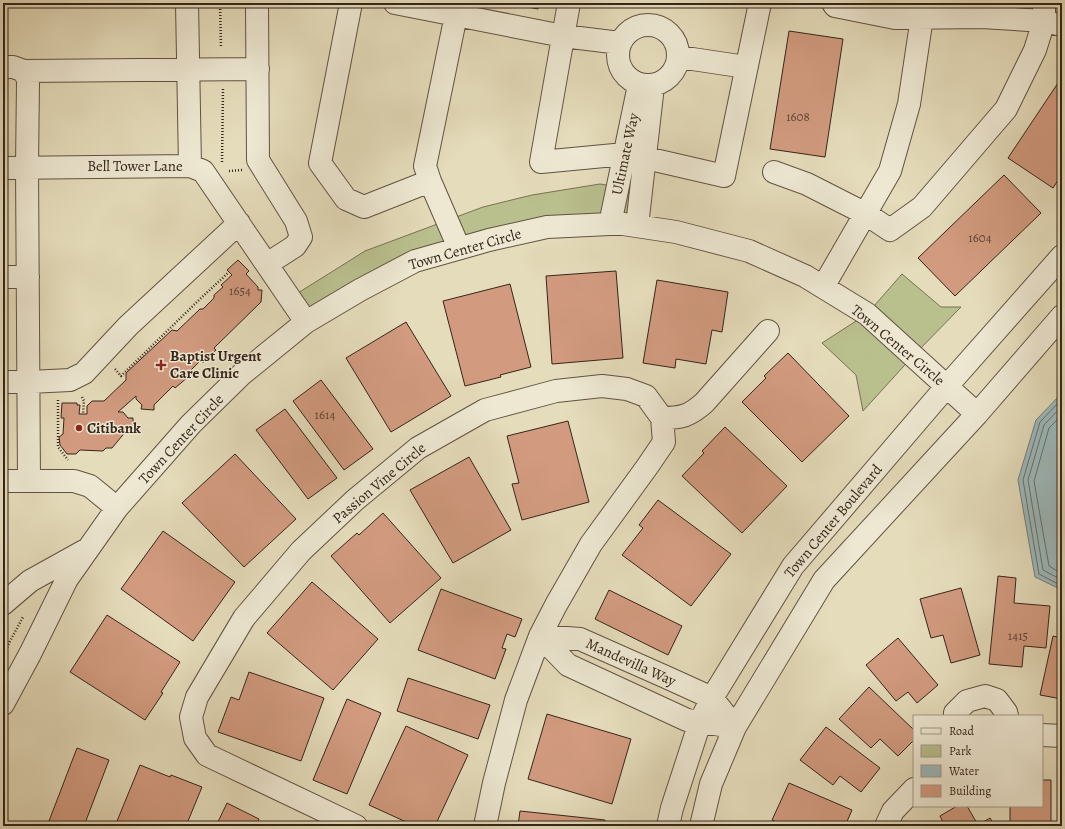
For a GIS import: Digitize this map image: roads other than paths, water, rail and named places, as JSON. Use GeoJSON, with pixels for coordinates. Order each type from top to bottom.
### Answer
{"type":"FeatureCollection","features":[{"type":"Feature","properties":{"kind":"street"},"geometry":{"type":"LineString","coordinates":[[187,3],[190,166]]}},
{"type":"Feature","properties":{"kind":"street"},"geometry":{"type":"LineString","coordinates":[[257,3],[258,160],[296,221],[301,237],[295,246],[267,264]]}},
{"type":"Feature","properties":{"kind":"street"},"geometry":{"type":"LineString","coordinates":[[351,3],[320,163],[346,199],[364,207],[430,181]]}},
{"type":"Feature","properties":{"kind":"street"},"geometry":{"type":"LineString","coordinates":[[395,3],[563,36],[620,43]]}},
{"type":"Feature","properties":{"kind":"street"},"geometry":{"type":"LineString","coordinates":[[569,3],[541,162],[624,154],[724,176],[760,3]]}},
{"type":"Feature","properties":{"kind":"street"},"geometry":{"type":"LineString","coordinates":[[774,172],[808,184],[866,214],[890,230],[922,207],[1006,109],[1050,16],[895,18],[835,6],[833,3]]}},
{"type":"Feature","properties":{"kind":"street"},"geometry":{"type":"LineString","coordinates":[[456,14],[425,166],[459,248]]}},
{"type":"Feature","properties":{"kind":"street"},"geometry":{"type":"LineString","coordinates":[[823,287],[890,172],[909,104],[922,18]]}},
{"type":"Feature","properties":{"kind":"street"},"geometry":{"type":"LineString","coordinates":[[645,25],[656,26],[665,30],[673,37],[678,46],[679,57],[677,67],[671,76],[663,82],[646,85],[630,80],[618,63],[620,43],[626,34],[635,28],[645,25]]}},
{"type":"Feature","properties":{"kind":"street"},"geometry":{"type":"LineString","coordinates":[[679,57],[746,67]]}},
{"type":"Feature","properties":{"kind":"street"},"geometry":{"type":"LineString","coordinates":[[3,67],[13,67],[24,72],[258,69]]}},
{"type":"Feature","properties":{"kind":"street"},"geometry":{"type":"LineString","coordinates":[[24,72],[28,80],[27,167],[30,481]]}},
{"type":"Feature","properties":{"kind":"street","name":"Ultimate Way"},"geometry":{"type":"LineString","coordinates":[[610,224],[624,154],[646,85]]}},
{"type":"Feature","properties":{"kind":"street","name":"Ultimate Way"},"geometry":{"type":"LineString","coordinates":[[637,226],[646,158],[646,85]]}},
{"type":"Feature","properties":{"kind":"street","name":"Bell Tower Lane"},"geometry":{"type":"LineString","coordinates":[[3,168],[190,166],[203,171],[306,322]]}},
{"type":"Feature","properties":{"kind":"street"},"geometry":{"type":"LineString","coordinates":[[3,382],[70,380],[84,373],[128,326],[239,224]]}},
{"type":"Feature","properties":{"kind":"street","name":"Town Center Circle"},"geometry":{"type":"LineString","coordinates":[[3,704],[30,654],[67,579],[117,508],[191,424],[242,374],[306,322],[360,290],[415,261],[489,240],[547,227],[610,224],[637,226],[676,232],[749,251],[805,276],[867,314],[977,414]]}},
{"type":"Feature","properties":{"kind":"street","name":"Town Center Boulevard"},"geometry":{"type":"LineString","coordinates":[[668,826],[672,808],[700,722],[712,698],[793,566],[947,386],[1062,256]]}},
{"type":"Feature","properties":{"kind":"street"},"geometry":{"type":"LineString","coordinates":[[3,277],[28,277]]}},
{"type":"Feature","properties":{"kind":"street","name":"Town Center Boulevard"},"geometry":{"type":"LineString","coordinates":[[701,826],[711,784],[735,728],[824,580],[977,414],[1062,316]]}},
{"type":"Feature","properties":{"kind":"street"},"geometry":{"type":"LineString","coordinates":[[485,826],[494,783],[516,700],[540,636],[591,544],[664,442],[662,418],[685,416],[704,403],[768,331]]}},
{"type":"Feature","properties":{"kind":"street","name":"Passion Vine Circle"},"geometry":{"type":"LineString","coordinates":[[356,826],[207,755],[195,738],[190,717],[197,698],[244,618],[301,551],[356,500],[418,448],[485,410],[556,391],[602,386],[627,389],[646,396],[662,418]]}},
{"type":"Feature","properties":{"kind":"street"},"geometry":{"type":"LineString","coordinates":[[3,481],[74,481],[90,486],[117,508]]}},
{"type":"Feature","properties":{"kind":"street"},"geometry":{"type":"LineString","coordinates":[[3,604],[30,581],[90,547]]}},
{"type":"Feature","properties":{"kind":"street","name":"Mandevilla Way"},"geometry":{"type":"LineString","coordinates":[[540,636],[580,639],[712,698],[735,728]]}},
{"type":"Feature","properties":{"kind":"street","name":"Mandevilla Way"},"geometry":{"type":"LineString","coordinates":[[540,636],[568,665],[687,720],[735,728]]}},
{"type":"Feature","properties":{"kind":"street"},"geometry":{"type":"LineString","coordinates":[[955,715],[967,701],[984,696],[997,700],[1008,715]]}},
{"type":"Feature","properties":{"kind":"street"},"geometry":{"type":"LineString","coordinates":[[1043,735],[1062,736]]}},
{"type":"Feature","properties":{"kind":"street"},"geometry":{"type":"LineString","coordinates":[[886,826],[893,811],[913,790]]}},
{"type":"Feature","properties":{"kind":"water"},"geometry":{"type":"Polygon","coordinates":[[[1062,393],[1062,590],[1035,577],[1018,480],[1036,420],[1062,393]]]}},
{"type":"Feature","properties":{"kind":"place","name":"Baptist Urgent Care Clinic"},"geometry":{"type":"Point","coordinates":[161,365]}},
{"type":"Feature","properties":{"kind":"place","name":"Citibank"},"geometry":{"type":"Point","coordinates":[79,428]}}]}
